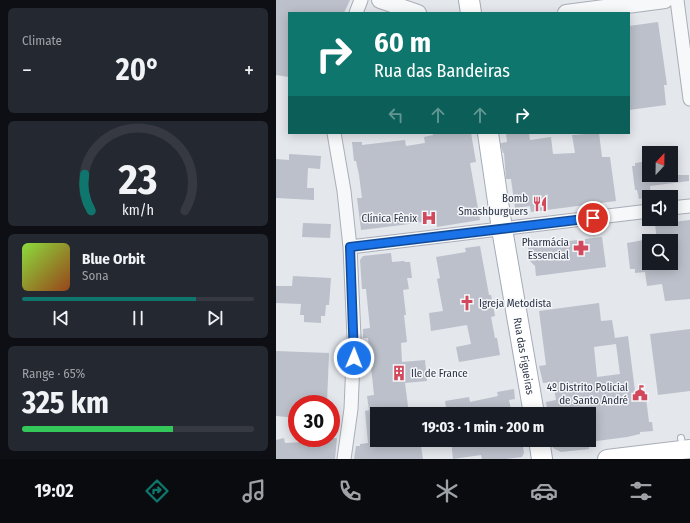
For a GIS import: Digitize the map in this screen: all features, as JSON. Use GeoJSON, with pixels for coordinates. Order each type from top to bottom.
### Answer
{"type":"FeatureCollection","features":[{"type":"Feature","properties":{"kind":"main road"},"geometry":{"type":"LineString","coordinates":[[469,0],[471,12]]}},
{"type":"Feature","properties":{"kind":"main road","name":"Rua das Figueiras"},"geometry":{"type":"LineString","coordinates":[[488,134],[502,228],[533,407]]}},
{"type":"Feature","properties":{"kind":"main road"},"geometry":{"type":"LineString","coordinates":[[607,459],[685,446]]}},
{"type":"Feature","properties":{"kind":"main road"},"geometry":{"type":"LineString","coordinates":[[540,447],[542,459]]}},
{"type":"Feature","properties":{"kind":"street"},"geometry":{"type":"LineString","coordinates":[[356,12],[361,0]]}},
{"type":"Feature","properties":{"kind":"street"},"geometry":{"type":"LineString","coordinates":[[380,0],[415,12]]}},
{"type":"Feature","properties":{"kind":"street"},"geometry":{"type":"LineString","coordinates":[[574,12],[665,0]]}},
{"type":"Feature","properties":{"kind":"street"},"geometry":{"type":"LineString","coordinates":[[677,0],[690,99]]}},
{"type":"Feature","properties":{"kind":"street"},"geometry":{"type":"LineString","coordinates":[[334,134],[344,191],[350,247],[354,358],[351,409],[344,459]]}},
{"type":"Feature","properties":{"kind":"street"},"geometry":{"type":"LineString","coordinates":[[678,207],[690,206]]}},
{"type":"Feature","properties":{"kind":"street"},"geometry":{"type":"LineString","coordinates":[[350,247],[642,212]]}},
{"type":"Feature","properties":{"kind":"building"},"geometry":{"type":"Polygon","coordinates":[[[276,0],[350,0],[344,12],[288,12],[288,77],[276,75],[276,0]]]}},
{"type":"Feature","properties":{"kind":"building"},"geometry":{"type":"Polygon","coordinates":[[[658,22],[667,85],[664,85],[666,105],[630,110],[630,26],[658,22]]]}},
{"type":"Feature","properties":{"kind":"building"},"geometry":{"type":"Polygon","coordinates":[[[471,134],[476,162],[470,163],[480,220],[437,227],[436,220],[361,230],[357,198],[362,198],[356,161],[354,161],[352,142],[362,142],[362,145],[405,140],[406,146],[425,143],[424,137],[433,135],[471,134]]]}},
{"type":"Feature","properties":{"kind":"building"},"geometry":{"type":"Polygon","coordinates":[[[506,134],[529,134],[530,140],[551,137],[553,154],[575,153],[572,135],[599,134],[602,157],[610,157],[616,201],[531,212],[530,206],[515,208],[511,179],[506,179],[504,153],[501,146],[501,143],[507,142],[506,134]]]}},
{"type":"Feature","properties":{"kind":"building"},"geometry":{"type":"Polygon","coordinates":[[[289,154],[321,156],[320,169],[308,168],[307,188],[314,188],[314,200],[276,198],[276,159],[289,160],[289,154]]]}},
{"type":"Feature","properties":{"kind":"building"},"geometry":{"type":"Polygon","coordinates":[[[642,162],[642,182],[678,182],[678,175],[689,175],[689,181],[650,186],[650,190],[642,190],[642,198],[639,199],[637,190],[635,190],[632,166],[635,166],[635,163],[642,162]]]}},
{"type":"Feature","properties":{"kind":"building"},"geometry":{"type":"Polygon","coordinates":[[[690,220],[690,299],[665,301],[662,284],[647,286],[645,272],[635,273],[635,269],[630,269],[627,243],[642,240],[642,270],[678,270],[678,234],[656,234],[655,226],[678,226],[678,221],[690,220]]]}},
{"type":"Feature","properties":{"kind":"building"},"geometry":{"type":"Polygon","coordinates":[[[303,223],[331,224],[330,238],[302,237],[303,223]]]}},
{"type":"Feature","properties":{"kind":"building"},"geometry":{"type":"Polygon","coordinates":[[[602,237],[606,267],[536,276],[535,266],[529,260],[528,246],[602,237]]]}},
{"type":"Feature","properties":{"kind":"building"},"geometry":{"type":"Polygon","coordinates":[[[480,246],[489,295],[491,295],[495,316],[491,317],[500,355],[459,362],[456,347],[471,344],[467,325],[431,331],[429,313],[443,311],[437,279],[440,278],[436,257],[466,252],[465,248],[480,246]]]}},
{"type":"Feature","properties":{"kind":"building"},"geometry":{"type":"Polygon","coordinates":[[[391,253],[392,262],[410,262],[412,278],[407,278],[409,289],[403,290],[407,342],[401,343],[402,362],[425,360],[427,381],[405,383],[408,407],[370,407],[370,447],[421,447],[423,459],[354,459],[356,446],[368,443],[365,411],[369,410],[367,396],[374,395],[368,338],[363,338],[363,329],[370,328],[366,289],[362,289],[360,260],[363,256],[391,253]]]}},
{"type":"Feature","properties":{"kind":"building"},"geometry":{"type":"Polygon","coordinates":[[[293,276],[331,278],[329,305],[326,305],[325,316],[321,316],[321,323],[304,322],[304,315],[300,315],[301,304],[276,303],[276,286],[292,286],[293,276]]]}},
{"type":"Feature","properties":{"kind":"building"},"geometry":{"type":"Polygon","coordinates":[[[599,303],[601,321],[612,320],[615,338],[628,336],[635,391],[645,390],[649,422],[652,422],[653,431],[640,432],[640,434],[627,437],[596,441],[596,407],[547,407],[546,402],[556,400],[553,382],[543,383],[539,366],[546,365],[539,311],[599,303]],[[616,344],[594,347],[597,377],[620,374],[616,344]]]}},
{"type":"Feature","properties":{"kind":"building"},"geometry":{"type":"Polygon","coordinates":[[[690,329],[690,391],[658,395],[650,334],[690,329]]]}},
{"type":"Feature","properties":{"kind":"building"},"geometry":{"type":"Polygon","coordinates":[[[276,351],[329,353],[327,395],[288,395],[288,417],[276,416],[276,351]]]}},
{"type":"Feature","properties":{"kind":"building"},"geometry":{"type":"Polygon","coordinates":[[[514,389],[515,399],[509,400],[510,407],[446,407],[445,401],[469,397],[470,402],[498,396],[497,392],[514,389]]]}},
{"type":"Feature","properties":{"kind":"building"},"geometry":{"type":"Polygon","coordinates":[[[284,438],[285,443],[288,443],[288,447],[336,447],[335,459],[276,459],[276,440],[284,438]]]}},
{"type":"Feature","properties":{"kind":"building"},"geometry":{"type":"Polygon","coordinates":[[[452,447],[523,447],[524,453],[522,457],[506,459],[482,459],[481,455],[453,459],[452,447]]]}},
{"type":"Feature","properties":{"kind":"building"},"geometry":{"type":"Polygon","coordinates":[[[589,447],[589,449],[561,452],[553,448],[589,447]]]}},
{"type":"Feature","properties":{"kind":"place","name":"Bomb Smashburguers"},"geometry":{"type":"Point","coordinates":[540,204]}},
{"type":"Feature","properties":{"kind":"place","name":"Clínica Fênix"},"geometry":{"type":"Point","coordinates":[429,218]}},
{"type":"Feature","properties":{"kind":"place","name":"Pharmácia Essencial"},"geometry":{"type":"Point","coordinates":[581,248]}},
{"type":"Feature","properties":{"kind":"place","name":"Igreja Metodista"},"geometry":{"type":"Point","coordinates":[467,303]}},
{"type":"Feature","properties":{"kind":"place","name":"Ile de France"},"geometry":{"type":"Point","coordinates":[399,373]}},
{"type":"Feature","properties":{"kind":"place","name":"4º Distrito Policial de Santo André"},"geometry":{"type":"Point","coordinates":[640,393]}},
{"type":"Feature","properties":{"kind":"route"},"geometry":{"type":"LineString","coordinates":[[354,358],[350,247],[593,218]]}}]}
